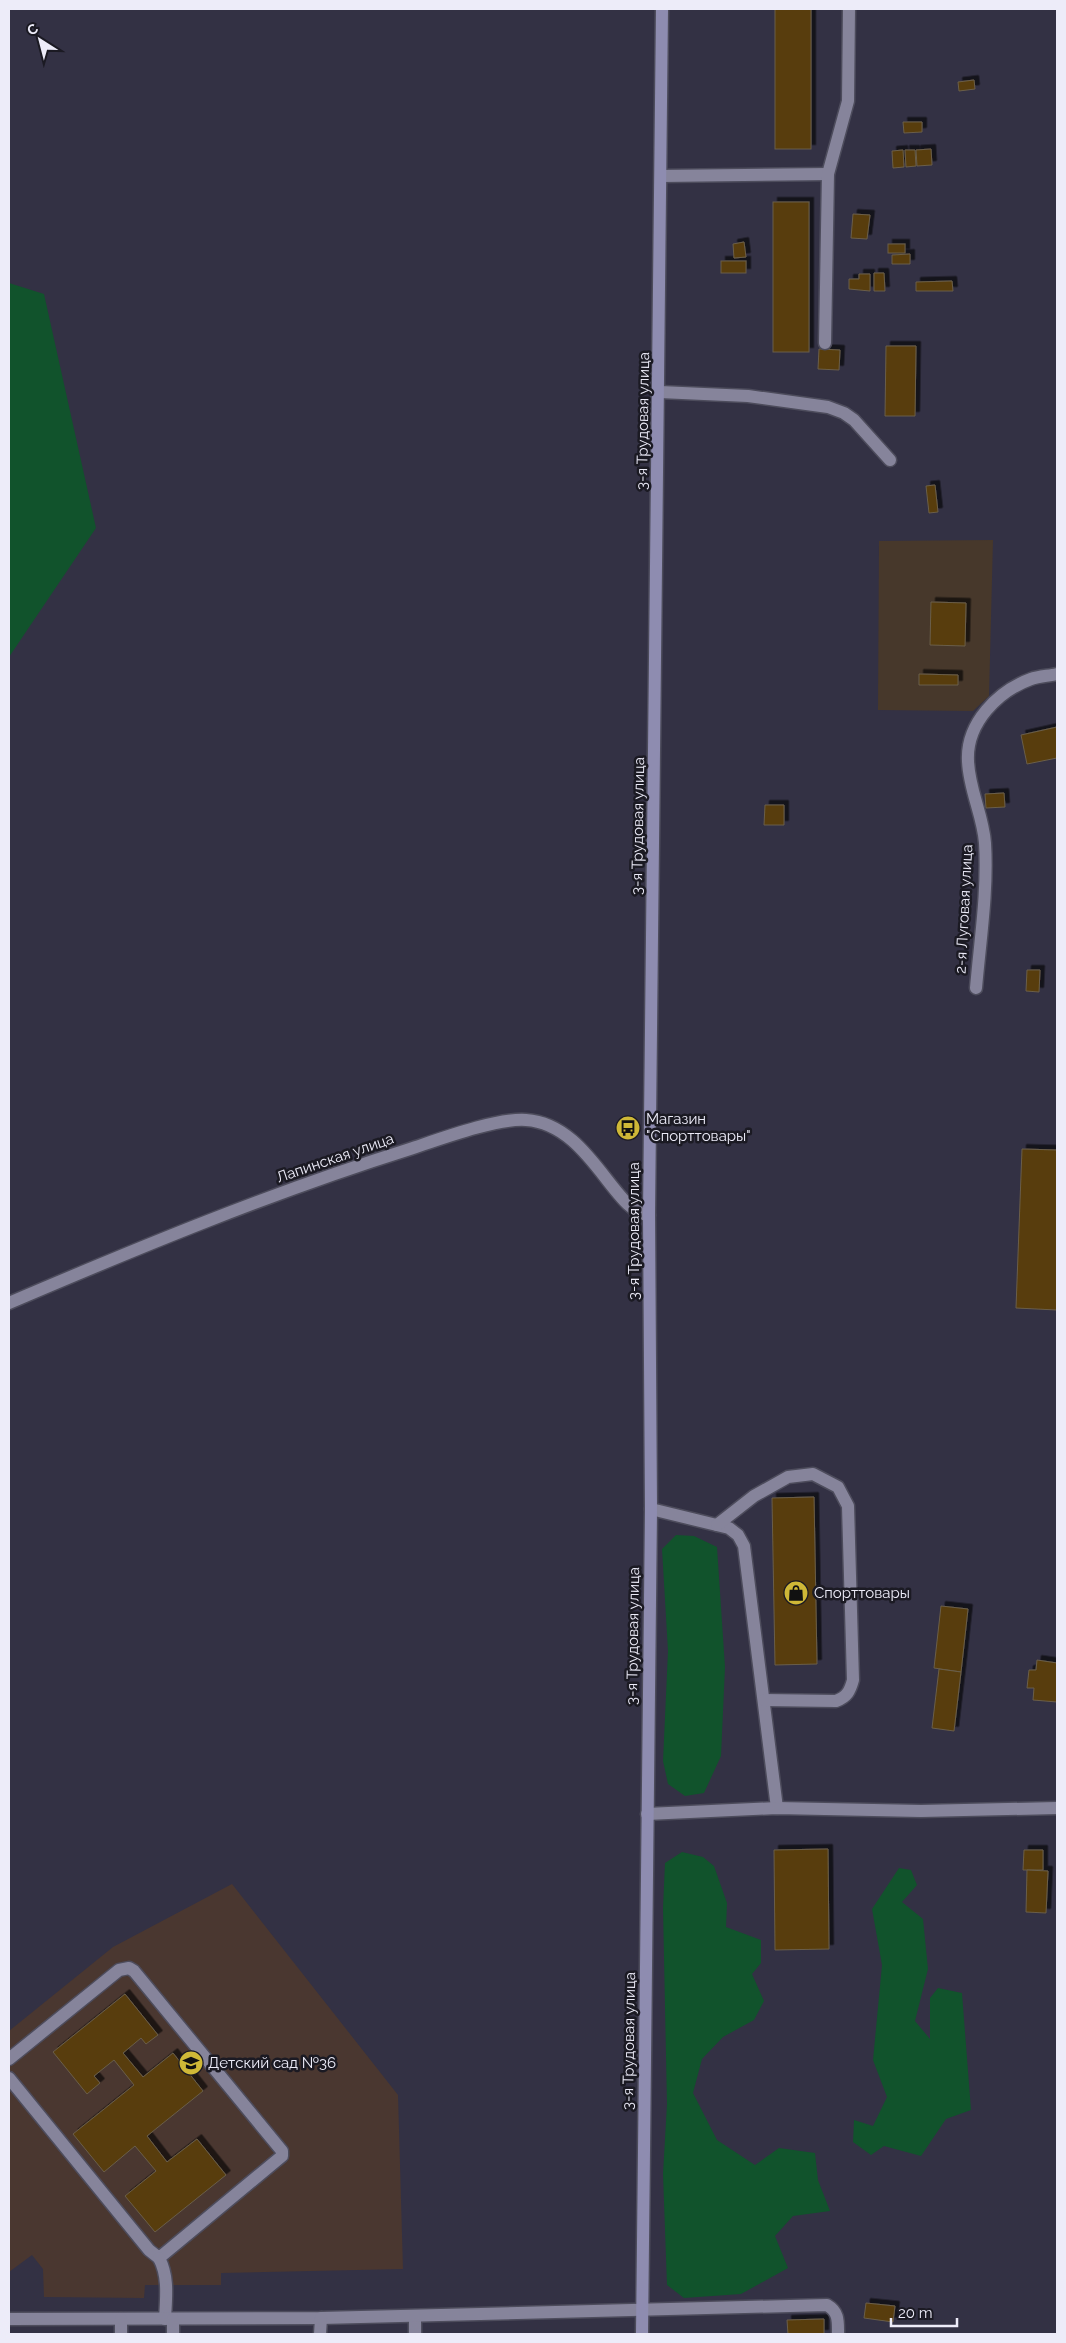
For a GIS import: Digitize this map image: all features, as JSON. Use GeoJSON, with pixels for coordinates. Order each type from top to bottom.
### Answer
{"type":"FeatureCollection","features":[{"type":"Feature","properties":{"kind":"street","name":"3-я Трудовая улица"},"geometry":{"type":"LineString","coordinates":[[642,2334],[651,1509],[649,1215],[660,392],[662,9]]}},
{"type":"Feature","properties":{"kind":"street"},"geometry":{"type":"LineString","coordinates":[[825,343],[828,174],[848,101],[849,9]]}},
{"type":"Feature","properties":{"kind":"street"},"geometry":{"type":"LineString","coordinates":[[661,176],[828,174]]}},
{"type":"Feature","properties":{"kind":"street"},"geometry":{"type":"LineString","coordinates":[[660,392],[748,396],[828,407],[844,413],[854,420],[890,460]]}},
{"type":"Feature","properties":{"kind":"street","name":"2-я Луговая улица"},"geometry":{"type":"LineString","coordinates":[[976,988],[985,844],[982,819],[971,785],[968,760],[971,739],[978,722],[988,708],[1002,694],[1034,678],[1057,674]]}},
{"type":"Feature","properties":{"kind":"street","name":"Лапинская улица"},"geometry":{"type":"LineString","coordinates":[[9,1303],[127,1252],[345,1169],[461,1132],[513,1120],[540,1121],[571,1137],[637,1213],[649,1215]]}},
{"type":"Feature","properties":{"kind":"street"},"geometry":{"type":"LineString","coordinates":[[717,1525],[754,1496],[788,1477],[813,1474],[838,1487],[848,1506],[853,1680],[850,1690],[844,1698],[836,1702],[764,1700]]}},
{"type":"Feature","properties":{"kind":"street"},"geometry":{"type":"LineString","coordinates":[[651,1509],[728,1528],[738,1535],[744,1546],[777,1808]]}},
{"type":"Feature","properties":{"kind":"street"},"geometry":{"type":"LineString","coordinates":[[647,1814],[777,1808],[921,1811],[1057,1808]]}},
{"type":"Feature","properties":{"kind":"street"},"geometry":{"type":"LineString","coordinates":[[9,2059],[120,1970],[129,1968],[134,1971],[282,2151],[279,2161],[159,2258]]}},
{"type":"Feature","properties":{"kind":"street"},"geometry":{"type":"LineString","coordinates":[[9,2078],[149,2250],[159,2258],[165,2268],[169,2319],[173,2334]]}},
{"type":"Feature","properties":{"kind":"street"},"geometry":{"type":"LineString","coordinates":[[9,2319],[321,2318],[827,2305],[834,2309],[838,2317],[838,2334]]}},
{"type":"Feature","properties":{"kind":"street"},"geometry":{"type":"LineString","coordinates":[[415,2316],[415,2334]]}},
{"type":"Feature","properties":{"kind":"street"},"geometry":{"type":"LineString","coordinates":[[320,2334],[321,2318]]}},
{"type":"Feature","properties":{"kind":"street"},"geometry":{"type":"LineString","coordinates":[[121,2319],[121,2334]]}},
{"type":"Feature","properties":{"kind":"shaded area"},"geometry":{"type":"Polygon","coordinates":[[[993,540],[989,696],[973,711],[878,710],[879,541],[993,540]]]}},
{"type":"Feature","properties":{"kind":"shaded area","name":"Детский сад №36"},"geometry":{"type":"Polygon","coordinates":[[[232,1884],[398,2095],[403,2269],[221,2273],[221,2285],[145,2285],[144,2298],[44,2297],[43,2269],[32,2255],[9,2272],[9,2031],[113,1947],[232,1884]]]}},
{"type":"Feature","properties":{"kind":"green space"},"geometry":{"type":"Polygon","coordinates":[[[9,283],[44,294],[96,528],[9,657],[9,283]]]}},
{"type":"Feature","properties":{"kind":"green space"},"geometry":{"type":"Polygon","coordinates":[[[676,1535],[694,1536],[717,1547],[725,1667],[721,1756],[704,1793],[685,1796],[668,1784],[663,1761],[668,1651],[662,1549],[676,1535]]]}},
{"type":"Feature","properties":{"kind":"green space"},"geometry":{"type":"Polygon","coordinates":[[[682,1852],[703,1857],[714,1866],[727,1903],[726,1927],[761,1940],[761,1963],[752,1974],[764,2001],[754,2020],[723,2037],[702,2059],[693,2093],[717,2140],[755,2165],[779,2148],[815,2153],[818,2180],[830,2211],[793,2216],[775,2236],[788,2268],[741,2294],[684,2298],[667,2285],[663,2174],[667,2104],[663,1908],[665,1863],[682,1852]]]}},
{"type":"Feature","properties":{"kind":"green space"},"geometry":{"type":"Polygon","coordinates":[[[899,1868],[911,1870],[917,1885],[902,1902],[923,1919],[928,1969],[915,2021],[930,2039],[930,1998],[938,1988],[962,1993],[971,2110],[946,2119],[921,2156],[884,2146],[871,2155],[853,2142],[854,2120],[873,2126],[887,2097],[873,2060],[882,1965],[872,1909],[899,1868]]]}},
{"type":"Feature","properties":{"kind":"building"},"geometry":{"type":"Polygon","coordinates":[[[775,9],[811,9],[811,149],[775,149],[775,9]]]}},
{"type":"Feature","properties":{"kind":"building"},"geometry":{"type":"Polygon","coordinates":[[[974,80],[975,89],[959,91],[958,82],[974,80]]]}},
{"type":"Feature","properties":{"kind":"building"},"geometry":{"type":"Polygon","coordinates":[[[903,122],[922,122],[922,132],[904,133],[903,122]]]}},
{"type":"Feature","properties":{"kind":"building"},"geometry":{"type":"Polygon","coordinates":[[[931,149],[932,165],[917,166],[916,150],[931,149]]]}},
{"type":"Feature","properties":{"kind":"building"},"geometry":{"type":"Polygon","coordinates":[[[903,150],[904,167],[893,168],[892,151],[903,150]]]}},
{"type":"Feature","properties":{"kind":"building"},"geometry":{"type":"Polygon","coordinates":[[[905,150],[915,150],[916,166],[906,167],[905,150]]]}},
{"type":"Feature","properties":{"kind":"building"},"geometry":{"type":"Polygon","coordinates":[[[773,202],[809,202],[809,352],[773,352],[773,202]]]}},
{"type":"Feature","properties":{"kind":"building"},"geometry":{"type":"Polygon","coordinates":[[[853,214],[870,215],[867,239],[851,238],[853,214]]]}},
{"type":"Feature","properties":{"kind":"building"},"geometry":{"type":"Polygon","coordinates":[[[744,242],[746,257],[734,258],[733,244],[744,242]]]}},
{"type":"Feature","properties":{"kind":"building"},"geometry":{"type":"Polygon","coordinates":[[[888,244],[905,244],[905,253],[888,253],[888,244]]]}},
{"type":"Feature","properties":{"kind":"building"},"geometry":{"type":"Polygon","coordinates":[[[910,254],[910,264],[892,264],[892,255],[910,254]]]}},
{"type":"Feature","properties":{"kind":"building"},"geometry":{"type":"Polygon","coordinates":[[[721,261],[746,261],[746,273],[721,273],[721,261]]]}},
{"type":"Feature","properties":{"kind":"building"},"geometry":{"type":"Polygon","coordinates":[[[874,273],[884,273],[885,291],[874,291],[874,273]]]}},
{"type":"Feature","properties":{"kind":"building"},"geometry":{"type":"Polygon","coordinates":[[[859,274],[870,274],[870,291],[849,289],[849,279],[859,279],[859,274]]]}},
{"type":"Feature","properties":{"kind":"building"},"geometry":{"type":"Polygon","coordinates":[[[952,281],[953,291],[916,291],[916,282],[952,281]]]}},
{"type":"Feature","properties":{"kind":"building"},"geometry":{"type":"Polygon","coordinates":[[[886,346],[916,346],[915,416],[885,416],[886,346]]]}},
{"type":"Feature","properties":{"kind":"building"},"geometry":{"type":"Polygon","coordinates":[[[819,349],[840,350],[839,370],[818,369],[819,349]]]}},
{"type":"Feature","properties":{"kind":"building"},"geometry":{"type":"Polygon","coordinates":[[[935,485],[938,512],[929,513],[926,486],[935,485]]]}},
{"type":"Feature","properties":{"kind":"building"},"geometry":{"type":"Polygon","coordinates":[[[931,602],[966,603],[965,646],[930,645],[931,602]]]}},
{"type":"Feature","properties":{"kind":"building"},"geometry":{"type":"Polygon","coordinates":[[[919,674],[958,675],[958,685],[919,685],[919,674]]]}},
{"type":"Feature","properties":{"kind":"building"},"geometry":{"type":"Polygon","coordinates":[[[1057,727],[1057,758],[1027,764],[1021,735],[1057,727]]]}},
{"type":"Feature","properties":{"kind":"building"},"geometry":{"type":"Polygon","coordinates":[[[1004,793],[1005,807],[986,808],[985,794],[1004,793]]]}},
{"type":"Feature","properties":{"kind":"building"},"geometry":{"type":"Polygon","coordinates":[[[765,805],[784,805],[784,825],[764,825],[765,805]]]}},
{"type":"Feature","properties":{"kind":"building"},"geometry":{"type":"Polygon","coordinates":[[[1027,970],[1040,970],[1039,992],[1026,991],[1027,970]]]}},
{"type":"Feature","properties":{"kind":"building"},"geometry":{"type":"Polygon","coordinates":[[[1022,1149],[1057,1150],[1057,1310],[1016,1308],[1022,1149]]]}},
{"type":"Feature","properties":{"kind":"building"},"geometry":{"type":"Polygon","coordinates":[[[814,1497],[817,1664],[775,1665],[772,1498],[814,1497]]]}},
{"type":"Feature","properties":{"kind":"building"},"geometry":{"type":"Polygon","coordinates":[[[941,1606],[968,1609],[961,1672],[934,1668],[941,1606]]]}},
{"type":"Feature","properties":{"kind":"building"},"geometry":{"type":"Polygon","coordinates":[[[1037,1660],[1057,1663],[1057,1702],[1033,1700],[1034,1688],[1027,1688],[1029,1670],[1036,1670],[1037,1660]]]}},
{"type":"Feature","properties":{"kind":"building"},"geometry":{"type":"Polygon","coordinates":[[[939,1669],[961,1672],[954,1731],[932,1728],[939,1669]]]}},
{"type":"Feature","properties":{"kind":"building"},"geometry":{"type":"Polygon","coordinates":[[[828,1849],[829,1949],[775,1950],[774,1850],[828,1849]]]}},
{"type":"Feature","properties":{"kind":"building"},"geometry":{"type":"Polygon","coordinates":[[[1024,1850],[1043,1850],[1043,1870],[1023,1870],[1024,1850]]]}},
{"type":"Feature","properties":{"kind":"building"},"geometry":{"type":"Polygon","coordinates":[[[1027,1870],[1048,1871],[1046,1913],[1026,1912],[1027,1870]]]}},
{"type":"Feature","properties":{"kind":"building"},"geometry":{"type":"Polygon","coordinates":[[[125,1994],[158,2035],[146,2044],[141,2038],[123,2053],[143,2077],[173,2053],[203,2091],[147,2136],[167,2162],[197,2139],[226,2175],[155,2232],[125,2196],[156,2171],[135,2146],[104,2172],[73,2134],[134,2085],[114,2060],[94,2076],[100,2083],[87,2094],[53,2052],[125,1994]]]}},
{"type":"Feature","properties":{"kind":"building"},"geometry":{"type":"Polygon","coordinates":[[[866,2303],[895,2306],[893,2322],[864,2318],[866,2303]]]}},
{"type":"Feature","properties":{"kind":"building"},"geometry":{"type":"Polygon","coordinates":[[[824,2319],[824,2334],[788,2334],[787,2320],[824,2319]]]}},
{"type":"Feature","properties":{"kind":"place","name":"Магазин \"Спорттовары\""},"geometry":{"type":"Point","coordinates":[628,1128]}},
{"type":"Feature","properties":{"kind":"place","name":"Спорттовары"},"geometry":{"type":"Point","coordinates":[796,1593]}},
{"type":"Feature","properties":{"kind":"place","name":"Детский сад №36"},"geometry":{"type":"Point","coordinates":[191,2063]}}]}
